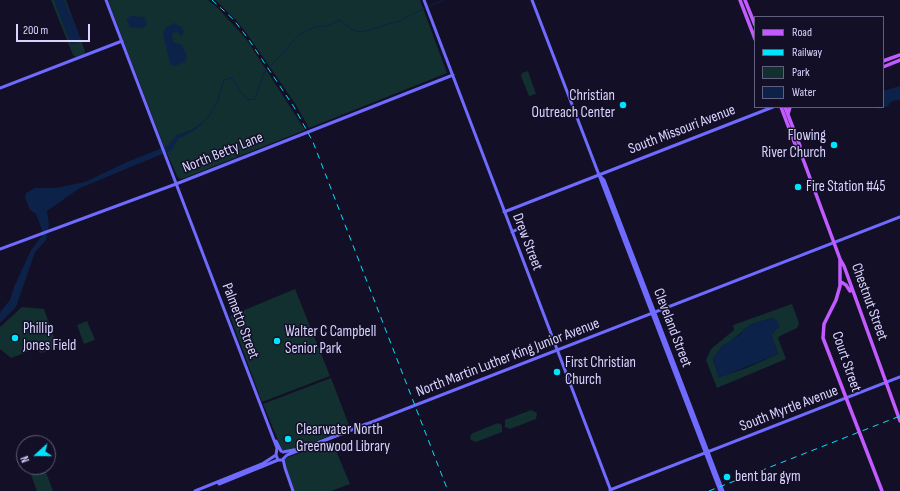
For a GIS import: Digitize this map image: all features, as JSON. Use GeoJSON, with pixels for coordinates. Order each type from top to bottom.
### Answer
{"type":"FeatureCollection","features":[{"type":"Feature","properties":{"kind":"main road"},"geometry":{"type":"LineString","coordinates":[[740,0],[754,30]]}},
{"type":"Feature","properties":{"kind":"main road"},"geometry":{"type":"LineString","coordinates":[[746,0],[754,22]]}},
{"type":"Feature","properties":{"kind":"main road"},"geometry":{"type":"LineString","coordinates":[[746,14],[754,36]]}},
{"type":"Feature","properties":{"kind":"main road"},"geometry":{"type":"LineString","coordinates":[[884,61],[900,55]]}},
{"type":"Feature","properties":{"kind":"main road"},"geometry":{"type":"LineString","coordinates":[[884,67],[900,60]]}},
{"type":"Feature","properties":{"kind":"main road","name":"Court Street"},"geometry":{"type":"LineString","coordinates":[[781,108],[796,147],[799,150],[840,259],[841,282],[836,300],[825,319],[822,336],[882,491]]}},
{"type":"Feature","properties":{"kind":"main road","name":"Court Street"},"geometry":{"type":"LineString","coordinates":[[785,108],[800,146],[799,150]]}},
{"type":"Feature","properties":{"kind":"main road"},"geometry":{"type":"LineString","coordinates":[[788,115],[790,108]]}},
{"type":"Feature","properties":{"kind":"main road","name":"Chestnut Street"},"geometry":{"type":"LineString","coordinates":[[840,259],[844,266],[856,303],[900,421]]}},
{"type":"Feature","properties":{"kind":"main road"},"geometry":{"type":"LineString","coordinates":[[841,282],[846,285],[856,303]]}},
{"type":"Feature","properties":{"kind":"main road"},"geometry":{"type":"LineString","coordinates":[[836,300],[843,287],[846,285]]}},
{"type":"Feature","properties":{"kind":"street","name":"Palmetto Street"},"geometry":{"type":"LineString","coordinates":[[106,0],[271,429],[284,458]]}},
{"type":"Feature","properties":{"kind":"street","name":"Cleveland Street"},"geometry":{"type":"LineString","coordinates":[[532,0],[707,453]]}},
{"type":"Feature","properties":{"kind":"street","name":"Drew Street"},"geometry":{"type":"LineString","coordinates":[[424,2],[610,491]]}},
{"type":"Feature","properties":{"kind":"street"},"geometry":{"type":"LineString","coordinates":[[0,88],[122,41]]}},
{"type":"Feature","properties":{"kind":"street","name":"North Betty Lane"},"geometry":{"type":"LineString","coordinates":[[0,249],[176,184],[453,75]]}},
{"type":"Feature","properties":{"kind":"street","name":"South Missouri Avenue"},"geometry":{"type":"LineString","coordinates":[[504,212],[770,108]]}},
{"type":"Feature","properties":{"kind":"street","name":"Palmetto Street"},"geometry":{"type":"LineString","coordinates":[[182,197],[276,444],[276,454],[278,460]]}},
{"type":"Feature","properties":{"kind":"street","name":"North Martin Luther King Junior Avenue"},"geometry":{"type":"LineString","coordinates":[[278,460],[900,217]]}},
{"type":"Feature","properties":{"kind":"street"},"geometry":{"type":"LineString","coordinates":[[512,232],[522,228]]}},
{"type":"Feature","properties":{"kind":"street","name":"South Myrtle Avenue"},"geometry":{"type":"LineString","coordinates":[[610,491],[900,377]]}},
{"type":"Feature","properties":{"kind":"street","name":"North Martin Luther King Junior Avenue"},"geometry":{"type":"LineString","coordinates":[[276,454],[297,450],[370,424]]}},
{"type":"Feature","properties":{"kind":"street"},"geometry":{"type":"LineString","coordinates":[[707,453],[722,491]]}},
{"type":"Feature","properties":{"kind":"street"},"geometry":{"type":"LineString","coordinates":[[195,491],[258,466],[276,454]]}},
{"type":"Feature","properties":{"kind":"street"},"geometry":{"type":"LineString","coordinates":[[284,458],[287,476]]}},
{"type":"Feature","properties":{"kind":"street"},"geometry":{"type":"LineString","coordinates":[[201,491],[278,460],[293,491]]}},
{"type":"Feature","properties":{"kind":"green space"},"geometry":{"type":"Polygon","coordinates":[[[51,0],[66,0],[85,51],[84,54],[76,57],[73,55],[51,0]]]}},
{"type":"Feature","properties":{"kind":"green space"},"geometry":{"type":"Polygon","coordinates":[[[108,0],[208,0],[218,8],[247,40],[305,130],[182,179],[178,178],[164,147],[108,0]]]}},
{"type":"Feature","properties":{"kind":"green space"},"geometry":{"type":"Polygon","coordinates":[[[215,0],[420,0],[447,73],[309,128],[296,105],[247,34],[236,20],[215,0]]]}},
{"type":"Feature","properties":{"kind":"green space"},"geometry":{"type":"Polygon","coordinates":[[[528,71],[536,94],[529,96],[521,76],[522,73],[528,71]]]}},
{"type":"Feature","properties":{"kind":"green space","name":"Walter C Campbell Senior Park"},"geometry":{"type":"Polygon","coordinates":[[[295,289],[330,376],[262,402],[230,316],[295,289]]]}},
{"type":"Feature","properties":{"kind":"green space"},"geometry":{"type":"Polygon","coordinates":[[[792,304],[799,323],[797,328],[778,338],[786,359],[717,388],[706,360],[711,349],[734,330],[733,325],[792,304]],[[773,318],[752,324],[722,346],[713,360],[719,377],[744,369],[778,354],[771,335],[779,326],[773,318]]]}},
{"type":"Feature","properties":{"kind":"green space"},"geometry":{"type":"Polygon","coordinates":[[[22,307],[44,309],[58,348],[41,353],[35,349],[11,358],[0,349],[0,327],[22,307]]]}},
{"type":"Feature","properties":{"kind":"green space"},"geometry":{"type":"Polygon","coordinates":[[[87,321],[95,340],[84,344],[77,325],[87,321]]]}},
{"type":"Feature","properties":{"kind":"green space","name":"Walter C Campbell Senior Park"},"geometry":{"type":"Polygon","coordinates":[[[331,378],[350,428],[288,451],[282,450],[263,404],[331,378]]]}},
{"type":"Feature","properties":{"kind":"green space"},"geometry":{"type":"Polygon","coordinates":[[[531,410],[537,413],[536,419],[510,429],[505,427],[505,420],[531,410]]]}},
{"type":"Feature","properties":{"kind":"green space"},"geometry":{"type":"Polygon","coordinates":[[[498,423],[502,425],[502,432],[476,442],[471,440],[470,436],[473,433],[498,423]]]}},
{"type":"Feature","properties":{"kind":"green space"},"geometry":{"type":"Polygon","coordinates":[[[332,441],[350,484],[331,491],[294,491],[284,461],[286,458],[332,441]]]}},
{"type":"Feature","properties":{"kind":"green space"},"geometry":{"type":"Polygon","coordinates":[[[31,475],[47,475],[53,491],[37,491],[31,475]]]}},
{"type":"Feature","properties":{"kind":"water"},"geometry":{"type":"Polygon","coordinates":[[[54,0],[64,0],[78,31],[80,42],[71,45],[54,0]]]}},
{"type":"Feature","properties":{"kind":"water"},"geometry":{"type":"Polygon","coordinates":[[[131,16],[144,17],[147,25],[142,28],[130,27],[126,19],[131,16]]]}},
{"type":"Feature","properties":{"kind":"water"},"geometry":{"type":"Polygon","coordinates":[[[174,23],[182,27],[184,32],[181,37],[178,32],[172,33],[173,42],[182,45],[187,56],[185,62],[174,66],[170,63],[163,34],[165,28],[174,23]]]}},
{"type":"Feature","properties":{"kind":"water"},"geometry":{"type":"Polygon","coordinates":[[[900,86],[900,100],[892,101],[888,106],[884,108],[884,91],[900,86]]]}},
{"type":"Feature","properties":{"kind":"water"},"geometry":{"type":"Polygon","coordinates":[[[207,119],[195,130],[178,139],[172,150],[80,188],[47,211],[49,225],[46,240],[35,252],[16,307],[0,323],[0,312],[10,300],[14,287],[31,250],[42,236],[42,230],[36,214],[30,210],[25,198],[26,193],[35,188],[56,188],[85,182],[127,162],[167,146],[177,135],[191,130],[207,119]]]}},
{"type":"Feature","properties":{"kind":"water"},"geometry":{"type":"Polygon","coordinates":[[[774,318],[779,326],[771,335],[778,354],[719,378],[713,358],[722,346],[741,334],[743,329],[757,322],[774,318]]]}},
{"type":"Feature","properties":{"kind":"waterway"},"geometry":{"type":"LineString","coordinates":[[428,7],[444,0]]}},
{"type":"Feature","properties":{"kind":"waterway"},"geometry":{"type":"LineString","coordinates":[[207,119],[217,103],[224,80],[232,78],[248,100],[255,99],[264,73],[299,35],[306,31],[315,27],[327,26],[340,20],[353,30],[362,32],[399,21],[425,8]]}},
{"type":"Feature","properties":{"kind":"railway"},"geometry":{"type":"LineString","coordinates":[[212,0],[234,20],[249,40],[294,107],[313,142],[448,491]]}},
{"type":"Feature","properties":{"kind":"railway"},"geometry":{"type":"LineString","coordinates":[[709,491],[900,416]]}},
{"type":"Feature","properties":{"kind":"place","name":"Christian Outreach Center"},"geometry":{"type":"Point","coordinates":[623,105]}},
{"type":"Feature","properties":{"kind":"place","name":"Flowing River Church"},"geometry":{"type":"Point","coordinates":[834,145]}},
{"type":"Feature","properties":{"kind":"place","name":"Fire Station #45"},"geometry":{"type":"Point","coordinates":[798,187]}},
{"type":"Feature","properties":{"kind":"place","name":"Phillip Jones Field"},"geometry":{"type":"Point","coordinates":[15,338]}},
{"type":"Feature","properties":{"kind":"place","name":"Walter C Campbell Senior Park"},"geometry":{"type":"Point","coordinates":[277,341]}},
{"type":"Feature","properties":{"kind":"place","name":"First Christian Church"},"geometry":{"type":"Point","coordinates":[557,372]}},
{"type":"Feature","properties":{"kind":"place","name":"Clearwater North Greenwood Library"},"geometry":{"type":"Point","coordinates":[288,439]}},
{"type":"Feature","properties":{"kind":"place","name":"bent bar gym"},"geometry":{"type":"Point","coordinates":[727,477]}}]}
